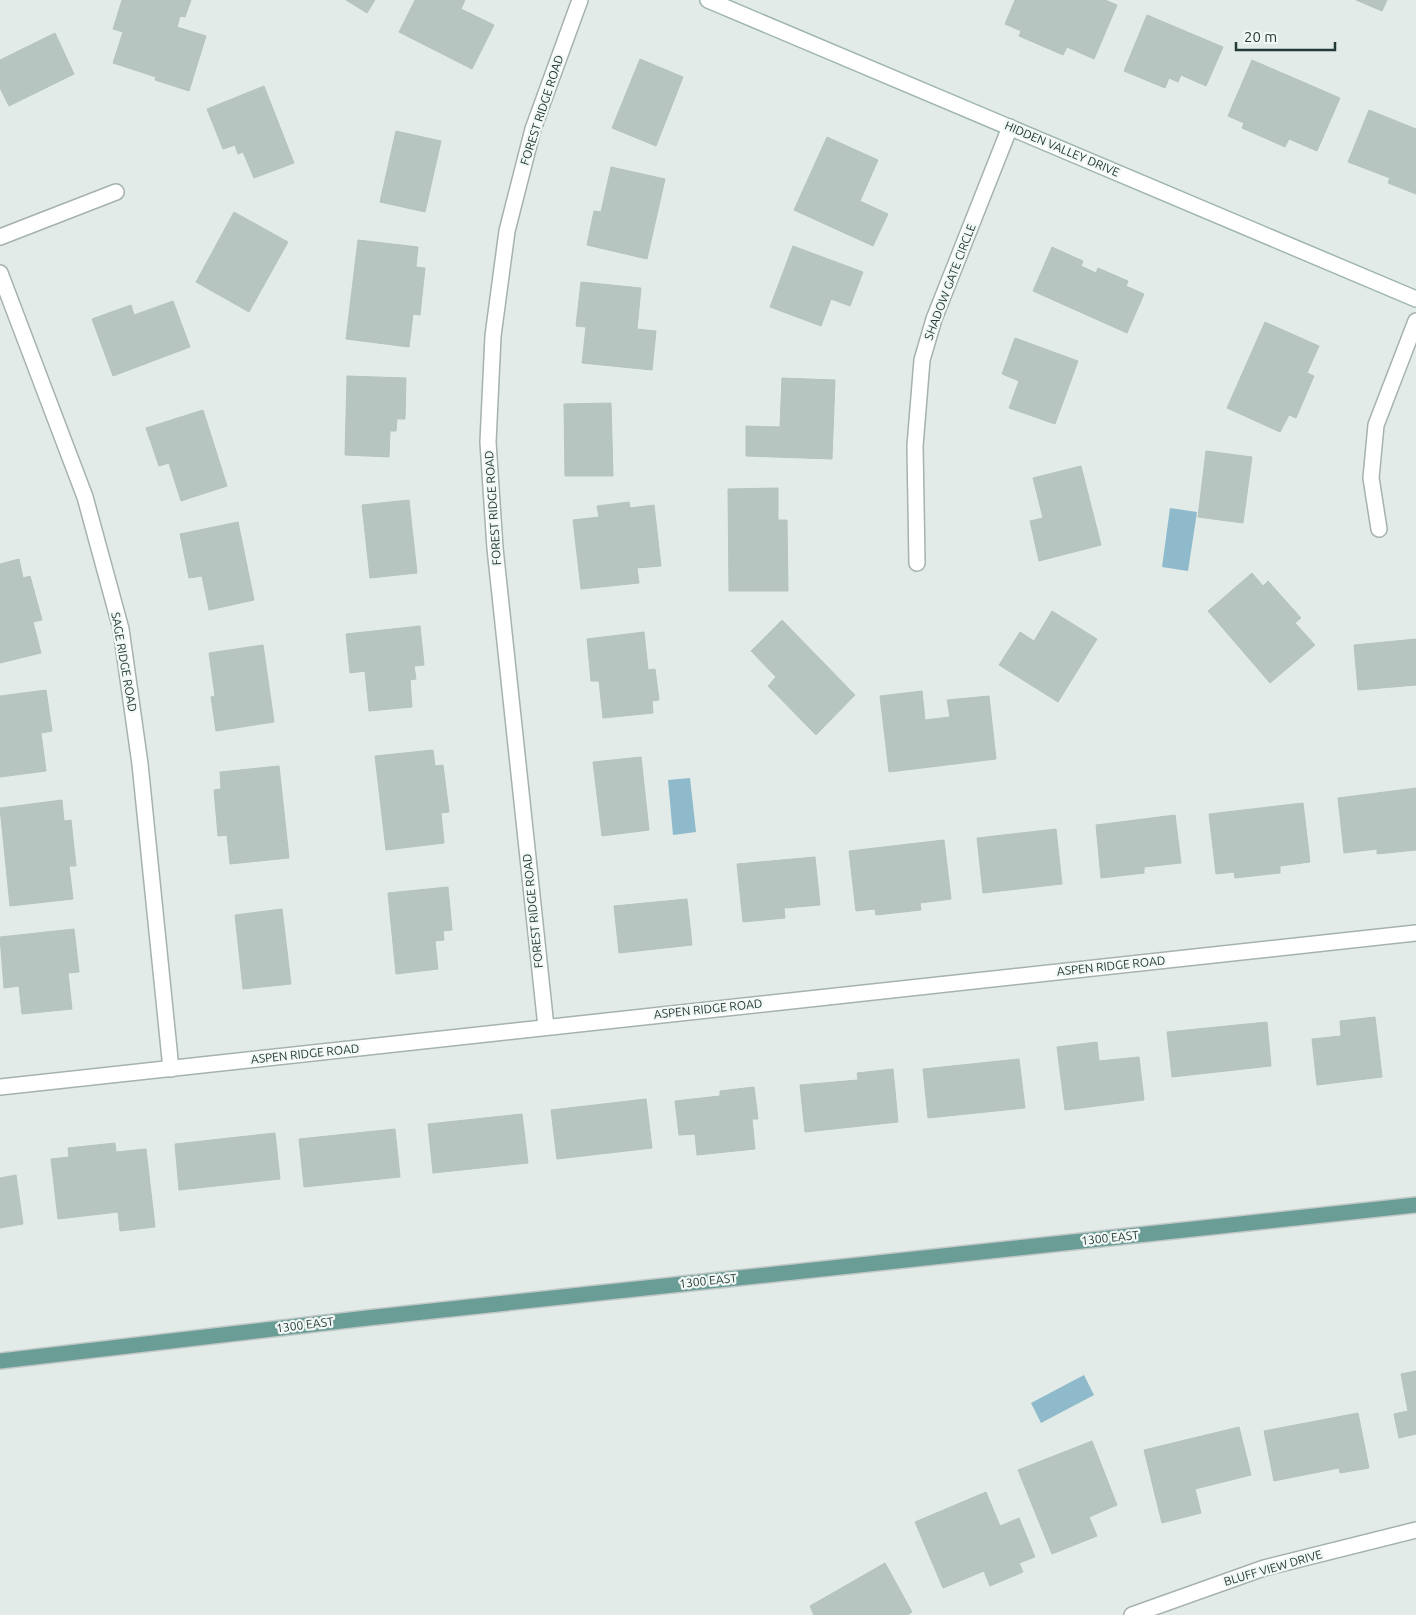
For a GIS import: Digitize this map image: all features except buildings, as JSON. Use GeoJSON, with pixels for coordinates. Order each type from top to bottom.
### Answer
{"type":"FeatureCollection","features":[{"type":"Feature","properties":{"kind":"main road","name":"1300 EAST"},"geometry":{"type":"LineString","coordinates":[[0,1361],[367,1318],[1416,1206]]}},
{"type":"Feature","properties":{"kind":"street","name":"FOREST RIDGE ROAD"},"geometry":{"type":"LineString","coordinates":[[546,1027],[495,548],[488,442],[493,336],[507,231],[533,129],[580,0]]}},
{"type":"Feature","properties":{"kind":"street","name":"HIDDEN VALLEY DRIVE"},"geometry":{"type":"LineString","coordinates":[[708,0],[1416,299]]}},
{"type":"Feature","properties":{"kind":"street","name":"SHADOW GATE CIRCLE"},"geometry":{"type":"LineString","coordinates":[[917,563],[915,446],[922,360],[934,319],[1010,127]]}},
{"type":"Feature","properties":{"kind":"street"},"geometry":{"type":"LineString","coordinates":[[0,237],[116,192]]}},
{"type":"Feature","properties":{"kind":"street","name":"SAGE RIDGE ROAD"},"geometry":{"type":"LineString","coordinates":[[0,273],[85,496],[121,629],[140,764],[171,1069]]}},
{"type":"Feature","properties":{"kind":"street"},"geometry":{"type":"LineString","coordinates":[[1379,530],[1371,478],[1376,425],[1416,321]]}},
{"type":"Feature","properties":{"kind":"street","name":"ASPEN RIDGE ROAD"},"geometry":{"type":"LineString","coordinates":[[0,1087],[1416,933]]}},
{"type":"Feature","properties":{"kind":"street","name":"BLUFF VIEW DRIVE"},"geometry":{"type":"LineString","coordinates":[[1132,1615],[1264,1568],[1416,1530]]}},
{"type":"Feature","properties":{"kind":"water"},"geometry":{"type":"Polygon","coordinates":[[[1170,508],[1197,512],[1188,571],[1162,567],[1170,508]]]}},
{"type":"Feature","properties":{"kind":"water"},"geometry":{"type":"Polygon","coordinates":[[[690,778],[696,832],[673,835],[668,780],[690,778]]]}},
{"type":"Feature","properties":{"kind":"water"},"geometry":{"type":"Polygon","coordinates":[[[1084,1375],[1094,1395],[1041,1423],[1031,1403],[1084,1375]]]}}]}
